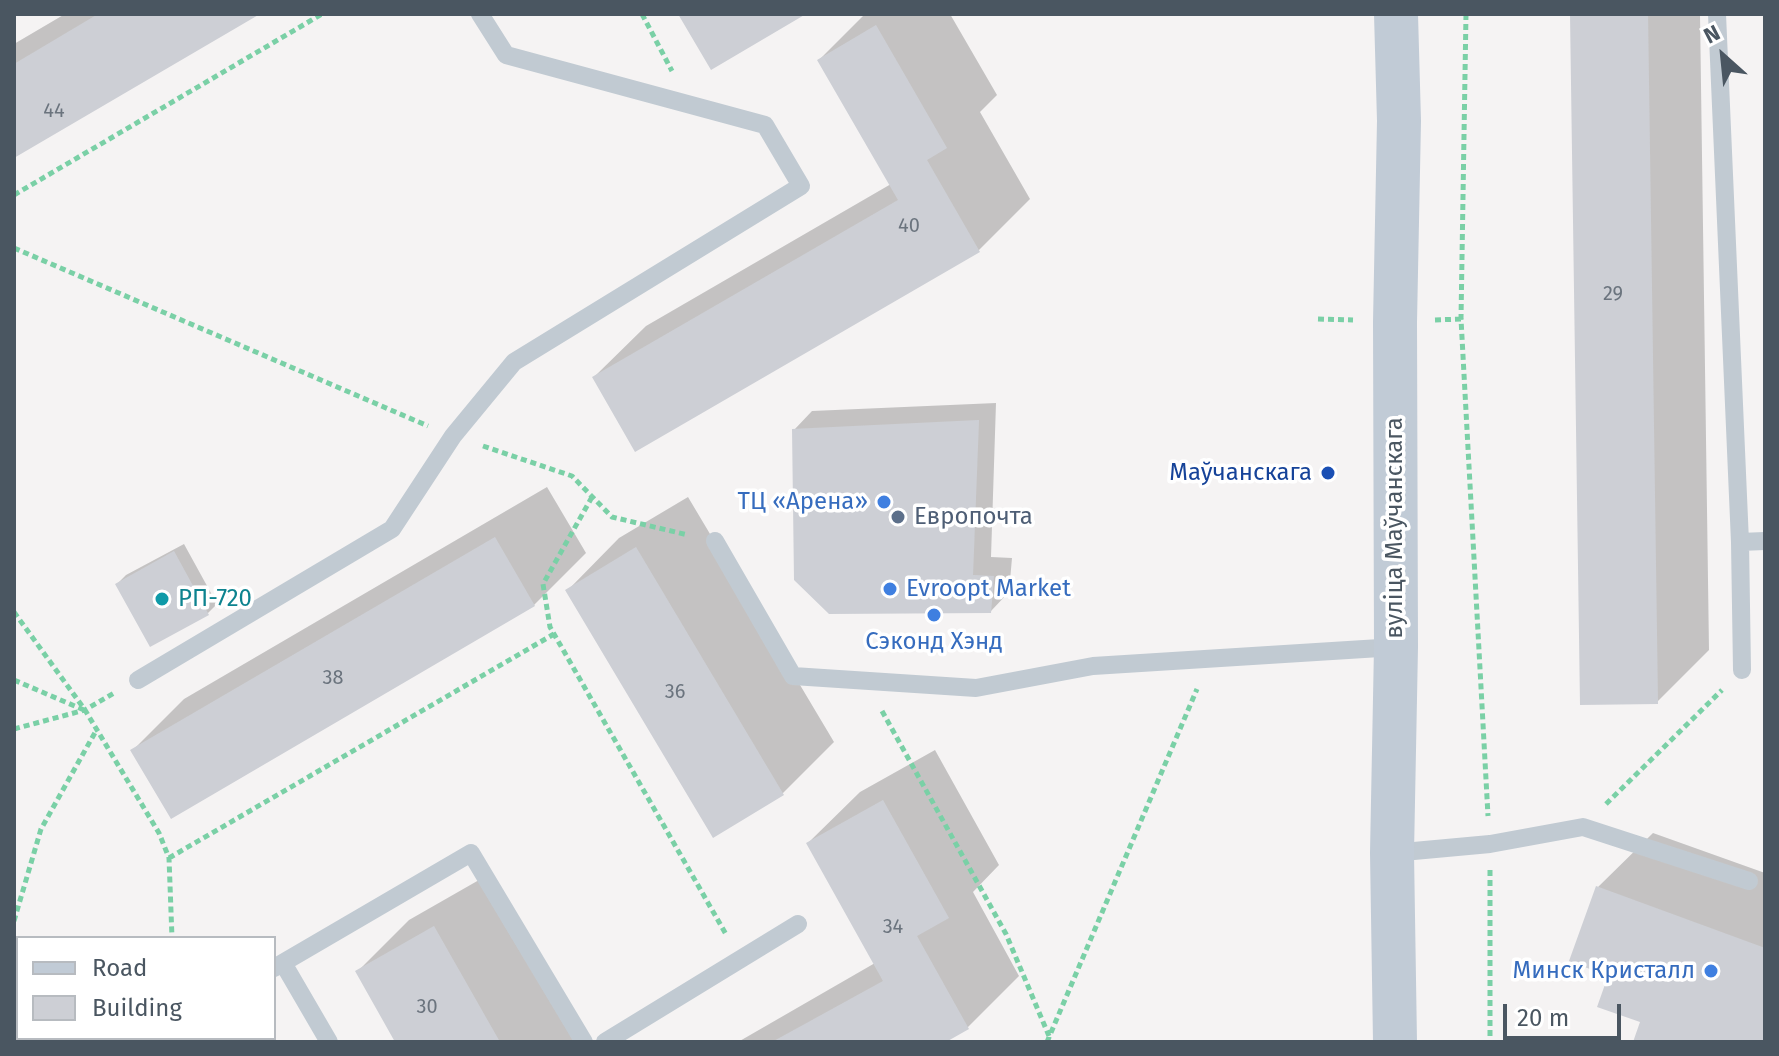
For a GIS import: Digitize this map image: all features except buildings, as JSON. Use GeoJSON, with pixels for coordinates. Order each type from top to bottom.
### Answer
{"type":"FeatureCollection","features":[{"type":"Feature","properties":{"kind":"main road","name":"вуліца Маўчанскага"},"geometry":{"type":"LineString","coordinates":[[1395,1042],[1392,853],[1399,121],[1396,14]]}},
{"type":"Feature","properties":{"kind":"lane"},"geometry":{"type":"LineString","coordinates":[[138,680],[392,529],[453,436],[514,362],[801,186],[765,125],[506,55],[480,14]]}},
{"type":"Feature","properties":{"kind":"lane"},"geometry":{"type":"LineString","coordinates":[[1717,14],[1740,542],[1742,670]]}},
{"type":"Feature","properties":{"kind":"lane"},"geometry":{"type":"LineString","coordinates":[[715,541],[793,676],[976,688],[1093,666],[1396,647]]}},
{"type":"Feature","properties":{"kind":"lane"},"geometry":{"type":"LineString","coordinates":[[1740,542],[1765,541]]}},
{"type":"Feature","properties":{"kind":"lane"},"geometry":{"type":"LineString","coordinates":[[1392,853],[1490,844],[1583,827],[1749,881]]}},
{"type":"Feature","properties":{"kind":"lane"},"geometry":{"type":"LineString","coordinates":[[329,1042],[278,965],[471,853],[584,1042]]}},
{"type":"Feature","properties":{"kind":"lane"},"geometry":{"type":"LineString","coordinates":[[605,1042],[798,924]]}},
{"type":"Feature","properties":{"kind":"path"},"geometry":{"type":"LineString","coordinates":[[14,195],[322,14]]}},
{"type":"Feature","properties":{"kind":"path"},"geometry":{"type":"LineString","coordinates":[[642,14],[689,104]]}},
{"type":"Feature","properties":{"kind":"path"},"geometry":{"type":"LineString","coordinates":[[1466,14],[1461,319],[1490,844],[1490,1042]]}},
{"type":"Feature","properties":{"kind":"path"},"geometry":{"type":"LineString","coordinates":[[14,248],[453,436],[572,476],[612,517],[715,541]]}},
{"type":"Feature","properties":{"kind":"path"},"geometry":{"type":"LineString","coordinates":[[592,497],[543,584],[550,627],[741,960]]}},
{"type":"Feature","properties":{"kind":"path"},"geometry":{"type":"LineString","coordinates":[[14,612],[85,710],[159,833],[169,858],[172,936]]}},
{"type":"Feature","properties":{"kind":"path"},"geometry":{"type":"LineString","coordinates":[[169,858],[554,634]]}},
{"type":"Feature","properties":{"kind":"path"},"geometry":{"type":"LineString","coordinates":[[1048,1040],[1210,659]]}},
{"type":"Feature","properties":{"kind":"path"},"geometry":{"type":"LineString","coordinates":[[1583,827],[1742,670]]}},
{"type":"Feature","properties":{"kind":"path"},"geometry":{"type":"LineString","coordinates":[[14,680],[85,710]]}},
{"type":"Feature","properties":{"kind":"path"},"geometry":{"type":"LineString","coordinates":[[14,729],[85,710],[138,680]]}},
{"type":"Feature","properties":{"kind":"path"},"geometry":{"type":"LineString","coordinates":[[865,681],[1006,934],[1048,1040]]}},
{"type":"Feature","properties":{"kind":"path"},"geometry":{"type":"LineString","coordinates":[[14,921],[41,829],[97,729]]}},
{"type":"Feature","properties":{"kind":"place","name":"Маўчанскага"},"geometry":{"type":"Point","coordinates":[1328,473]}},
{"type":"Feature","properties":{"kind":"place","name":"ТЦ «Арена»"},"geometry":{"type":"Point","coordinates":[884,502]}},
{"type":"Feature","properties":{"kind":"place","name":"Европочта"},"geometry":{"type":"Point","coordinates":[898,517]}},
{"type":"Feature","properties":{"kind":"place","name":"Evroopt Market"},"geometry":{"type":"Point","coordinates":[890,589]}},
{"type":"Feature","properties":{"kind":"place","name":"РП-720"},"geometry":{"type":"Point","coordinates":[162,599]}},
{"type":"Feature","properties":{"kind":"place","name":"Сэконд Хэнд"},"geometry":{"type":"Point","coordinates":[934,615]}},
{"type":"Feature","properties":{"kind":"place","name":"Минск Кристалл"},"geometry":{"type":"Point","coordinates":[1711,971]}}]}
